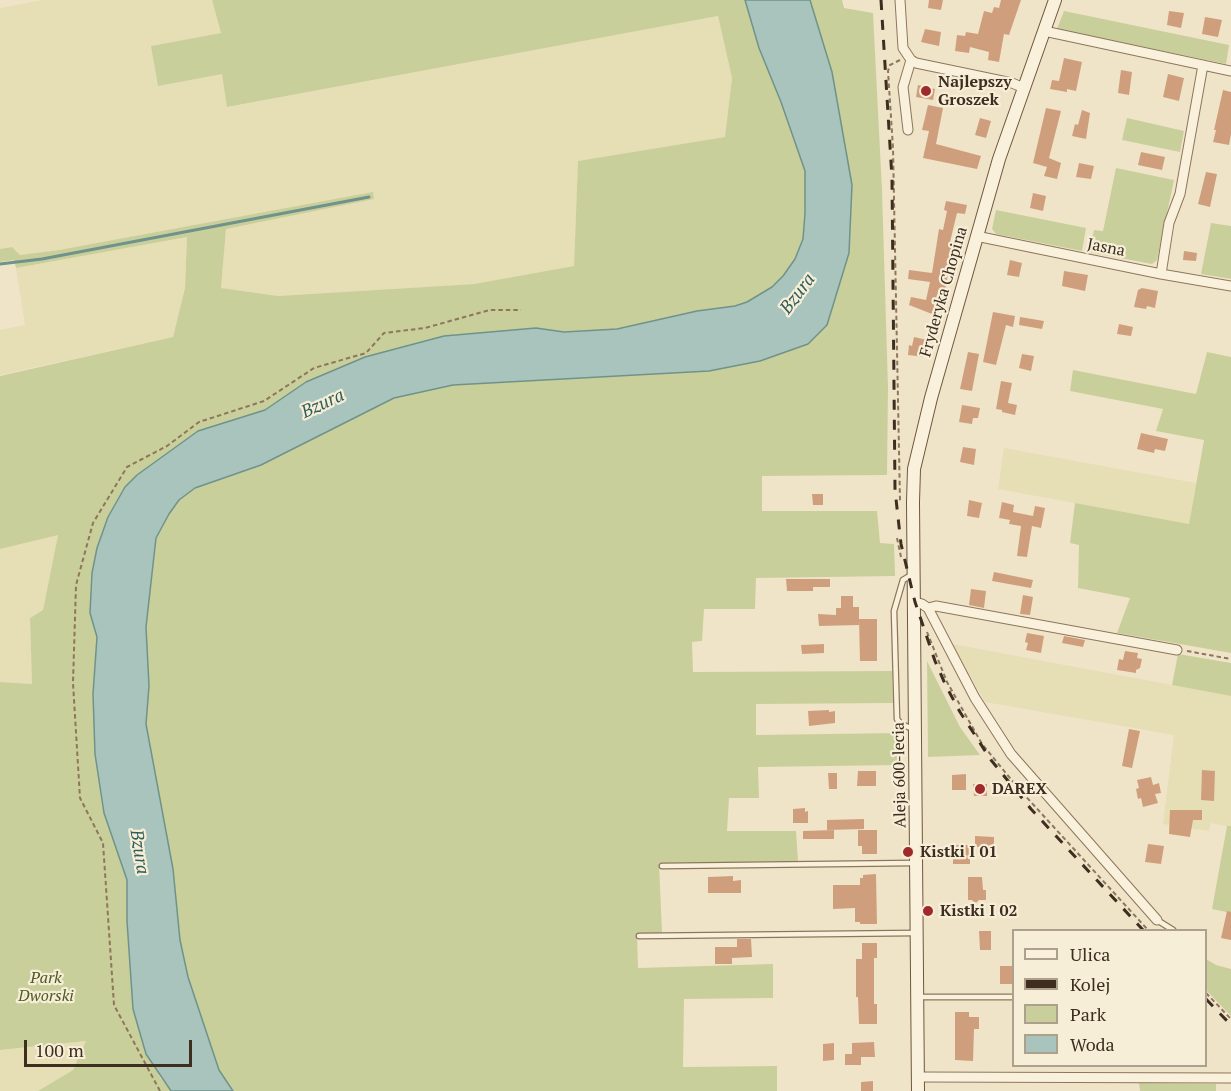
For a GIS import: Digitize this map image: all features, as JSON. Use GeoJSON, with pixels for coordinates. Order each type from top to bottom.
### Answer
{"type":"FeatureCollection","features":[{"type":"Feature","properties":{"kind":"main road","name":"Fryderyka Chopina"},"geometry":{"type":"LineString","coordinates":[[915,602],[913,502],[915,469],[931,398],[999,159],[1055,0]]}},
{"type":"Feature","properties":{"kind":"main road","name":"Aleja 600-lecia"},"geometry":{"type":"LineString","coordinates":[[915,602],[918,1091]]}},
{"type":"Feature","properties":{"kind":"street"},"geometry":{"type":"LineString","coordinates":[[900,0],[903,48],[909,58],[903,87],[908,130]]}},
{"type":"Feature","properties":{"kind":"street"},"geometry":{"type":"LineString","coordinates":[[1044,31],[1231,71]]}},
{"type":"Feature","properties":{"kind":"street"},"geometry":{"type":"LineString","coordinates":[[909,58],[1012,83],[1024,88]]}},
{"type":"Feature","properties":{"kind":"street"},"geometry":{"type":"LineString","coordinates":[[1161,274],[1169,223],[1180,194],[1203,65]]}},
{"type":"Feature","properties":{"kind":"street","name":"Jasna"},"geometry":{"type":"LineString","coordinates":[[976,236],[1231,286]]}},
{"type":"Feature","properties":{"kind":"street"},"geometry":{"type":"LineString","coordinates":[[915,602],[928,608],[975,698],[1011,754],[1157,920]]}},
{"type":"Feature","properties":{"kind":"street"},"geometry":{"type":"LineString","coordinates":[[928,608],[936,606],[1177,650]]}},
{"type":"Feature","properties":{"kind":"street"},"geometry":{"type":"LineString","coordinates":[[918,1077],[1231,1078]]}},
{"type":"Feature","properties":{"kind":"lane"},"geometry":{"type":"LineString","coordinates":[[914,574],[903,580],[894,611],[897,719],[901,724],[916,730]]}},
{"type":"Feature","properties":{"kind":"lane"},"geometry":{"type":"LineString","coordinates":[[662,866],[917,863]]}},
{"type":"Feature","properties":{"kind":"lane"},"geometry":{"type":"LineString","coordinates":[[1157,920],[1162,929]]}},
{"type":"Feature","properties":{"kind":"lane"},"geometry":{"type":"LineString","coordinates":[[1157,920],[1171,929]]}},
{"type":"Feature","properties":{"kind":"lane"},"geometry":{"type":"LineString","coordinates":[[639,936],[918,934]]}},
{"type":"Feature","properties":{"kind":"lane"},"geometry":{"type":"LineString","coordinates":[[918,998],[1012,997]]}},
{"type":"Feature","properties":{"kind":"path"},"geometry":{"type":"LineString","coordinates":[[901,506],[898,464],[893,147],[888,71],[890,65],[909,58]]}},
{"type":"Feature","properties":{"kind":"path"},"geometry":{"type":"LineString","coordinates":[[160,1091],[114,1005],[102,843],[80,798],[73,683],[76,585],[93,523],[127,467],[167,446],[199,422],[264,401],[314,368],[366,353],[384,333],[425,328],[490,310],[521,310]]}},
{"type":"Feature","properties":{"kind":"path"},"geometry":{"type":"LineString","coordinates":[[897,538],[902,562]]}},
{"type":"Feature","properties":{"kind":"path"},"geometry":{"type":"LineString","coordinates":[[1177,650],[1231,659]]}},
{"type":"Feature","properties":{"kind":"path"},"geometry":{"type":"LineString","coordinates":[[1207,994],[1231,1018]]}},
{"type":"Feature","properties":{"kind":"shaded area"},"geometry":{"type":"Polygon","coordinates":[[[43,0],[212,0],[221,33],[151,46],[222,74],[228,107],[718,16],[732,78],[725,137],[578,161],[574,266],[474,284],[278,296],[221,288],[226,229],[373,199],[372,193],[59,250],[20,255],[12,247],[0,249],[0,8],[43,0]]]}},
{"type":"Feature","properties":{"kind":"shaded area"},"geometry":{"type":"Polygon","coordinates":[[[187,237],[185,288],[173,337],[0,375],[0,330],[25,325],[16,268],[187,237]]]}},
{"type":"Feature","properties":{"kind":"shaded area"},"geometry":{"type":"Polygon","coordinates":[[[1004,448],[1196,483],[1189,524],[998,489],[1004,448]]]}},
{"type":"Feature","properties":{"kind":"shaded area"},"geometry":{"type":"Polygon","coordinates":[[[58,534],[43,610],[30,618],[32,684],[0,682],[0,549],[58,534]]]}},
{"type":"Feature","properties":{"kind":"shaded area"},"geometry":{"type":"Polygon","coordinates":[[[952,644],[1231,696],[1231,827],[1211,823],[1209,831],[1163,824],[1174,735],[985,702],[952,644]]]}},
{"type":"Feature","properties":{"kind":"shaded area"},"geometry":{"type":"Polygon","coordinates":[[[86,1041],[73,1070],[38,1091],[0,1091],[0,1050],[86,1041]]]}},
{"type":"Feature","properties":{"kind":"green space","name":"Park Dworski"},"geometry":{"type":"Polygon","coordinates":[[[212,0],[745,0],[759,48],[805,171],[803,239],[795,259],[783,276],[772,287],[747,302],[617,329],[564,332],[536,328],[444,336],[306,382],[265,410],[198,431],[137,475],[125,487],[108,517],[97,548],[90,613],[97,637],[93,694],[95,754],[104,813],[127,880],[127,921],[133,1009],[160,1077],[171,1091],[38,1091],[73,1070],[86,1041],[0,1050],[0,682],[32,684],[30,618],[43,610],[58,535],[0,549],[0,376],[173,337],[185,288],[187,237],[16,268],[14,260],[0,262],[0,249],[12,247],[20,255],[59,250],[373,192],[374,199],[226,229],[221,288],[278,296],[474,284],[574,266],[578,161],[725,137],[732,78],[718,16],[227,107],[222,74],[158,86],[151,46],[221,33],[212,0]]]}},
{"type":"Feature","properties":{"kind":"green space"},"geometry":{"type":"Polygon","coordinates":[[[810,0],[842,0],[844,8],[873,13],[882,190],[888,388],[887,475],[762,476],[762,511],[877,511],[880,543],[894,544],[895,576],[756,578],[755,609],[704,609],[702,641],[692,642],[693,672],[892,671],[893,703],[756,704],[756,735],[899,733],[899,765],[758,767],[759,798],[729,798],[727,831],[796,831],[798,861],[659,863],[662,933],[637,934],[638,968],[773,964],[773,998],[684,999],[683,1067],[777,1066],[777,1091],[233,1091],[219,1070],[188,977],[180,940],[173,869],[146,723],[149,686],[146,627],[156,538],[179,500],[195,488],[261,465],[394,398],[453,385],[709,371],[760,361],[808,343],[827,325],[849,254],[852,185],[832,72],[810,0]]]}},
{"type":"Feature","properties":{"kind":"green space"},"geometry":{"type":"Polygon","coordinates":[[[1064,11],[1229,45],[1226,64],[1057,29],[1064,11]]]}},
{"type":"Feature","properties":{"kind":"green space"},"geometry":{"type":"Polygon","coordinates":[[[1127,118],[1184,131],[1180,152],[1122,140],[1127,118]]]}},
{"type":"Feature","properties":{"kind":"green space"},"geometry":{"type":"Polygon","coordinates":[[[1116,168],[1174,180],[1157,260],[1152,264],[1089,252],[1094,230],[1103,231],[1116,168]]]}},
{"type":"Feature","properties":{"kind":"green space"},"geometry":{"type":"Polygon","coordinates":[[[996,210],[1086,228],[1082,251],[996,234],[992,229],[996,210]]]}},
{"type":"Feature","properties":{"kind":"green space"},"geometry":{"type":"Polygon","coordinates":[[[1211,223],[1231,226],[1231,279],[1201,274],[1211,223]]]}},
{"type":"Feature","properties":{"kind":"green space"},"geometry":{"type":"Polygon","coordinates":[[[1207,352],[1231,357],[1231,653],[1117,633],[1130,598],[1078,588],[1079,545],[1070,543],[1075,503],[1189,524],[1204,440],[1156,431],[1163,409],[1070,391],[1073,370],[1196,394],[1207,352]]]}},
{"type":"Feature","properties":{"kind":"green space"},"geometry":{"type":"Polygon","coordinates":[[[1178,654],[1231,663],[1231,696],[1172,685],[1178,654]]]}},
{"type":"Feature","properties":{"kind":"green space"},"geometry":{"type":"Polygon","coordinates":[[[927,661],[960,727],[980,755],[928,757],[927,661]]]}},
{"type":"Feature","properties":{"kind":"green space"},"geometry":{"type":"Polygon","coordinates":[[[1227,826],[1231,826],[1231,913],[1212,909],[1227,826]]]}},
{"type":"Feature","properties":{"kind":"green space"},"geometry":{"type":"Polygon","coordinates":[[[1207,960],[1231,969],[1231,1016],[1207,991],[1207,960]]]}},
{"type":"Feature","properties":{"kind":"green space"},"geometry":{"type":"Polygon","coordinates":[[[1139,1083],[1216,1084],[1216,1091],[1140,1091],[1139,1083]]]}},
{"type":"Feature","properties":{"kind":"water","name":"Bzura"},"geometry":{"type":"Polygon","coordinates":[[[745,0],[810,0],[832,72],[852,185],[849,253],[827,325],[808,344],[760,361],[709,371],[453,385],[394,398],[261,465],[195,488],[179,500],[156,538],[146,627],[149,686],[146,724],[173,869],[180,940],[188,977],[219,1070],[233,1091],[171,1091],[146,1054],[133,1009],[127,921],[127,880],[104,813],[95,754],[93,694],[97,637],[90,613],[92,573],[97,548],[108,517],[125,487],[137,475],[198,431],[265,410],[306,382],[365,357],[444,336],[536,328],[564,332],[617,329],[697,311],[735,306],[747,302],[772,287],[795,259],[803,239],[805,171],[759,48],[745,0]]]}},
{"type":"Feature","properties":{"kind":"building"},"geometry":{"type":"Polygon","coordinates":[[[929,0],[943,0],[941,10],[928,8],[929,0]]]}},
{"type":"Feature","properties":{"kind":"building"},"geometry":{"type":"Polygon","coordinates":[[[1001,0],[1021,0],[1009,35],[1004,34],[999,62],[988,60],[989,52],[970,47],[969,53],[955,51],[957,35],[965,36],[966,32],[978,34],[984,11],[992,13],[994,7],[999,8],[1001,0]]]}},
{"type":"Feature","properties":{"kind":"building"},"geometry":{"type":"Polygon","coordinates":[[[1169,11],[1184,13],[1181,28],[1167,25],[1169,11]]]}},
{"type":"Feature","properties":{"kind":"building"},"geometry":{"type":"Polygon","coordinates":[[[1205,17],[1222,20],[1218,37],[1202,34],[1205,17]]]}},
{"type":"Feature","properties":{"kind":"building"},"geometry":{"type":"Polygon","coordinates":[[[925,29],[941,32],[939,46],[921,42],[925,29]]]}},
{"type":"Feature","properties":{"kind":"building"},"geometry":{"type":"Polygon","coordinates":[[[1064,58],[1082,62],[1076,91],[1050,89],[1052,80],[1059,81],[1064,58]]]}},
{"type":"Feature","properties":{"kind":"building"},"geometry":{"type":"Polygon","coordinates":[[[1121,70],[1132,72],[1129,95],[1118,93],[1121,70]]]}},
{"type":"Feature","properties":{"kind":"building"},"geometry":{"type":"Polygon","coordinates":[[[1168,74],[1184,78],[1179,101],[1163,97],[1168,74]]]}},
{"type":"Feature","properties":{"kind":"building"},"geometry":{"type":"Polygon","coordinates":[[[918,85],[935,89],[933,100],[916,97],[918,85]]]}},
{"type":"Feature","properties":{"kind":"building"},"geometry":{"type":"Polygon","coordinates":[[[1223,90],[1231,92],[1229,145],[1213,142],[1223,90]]]}},
{"type":"Feature","properties":{"kind":"building"},"geometry":{"type":"Polygon","coordinates":[[[928,105],[943,108],[936,144],[981,156],[977,169],[923,158],[929,131],[922,130],[928,105]]]}},
{"type":"Feature","properties":{"kind":"building"},"geometry":{"type":"Polygon","coordinates":[[[1046,108],[1061,111],[1049,158],[1061,163],[1057,179],[1044,176],[1047,167],[1033,163],[1046,108]]]}},
{"type":"Feature","properties":{"kind":"building"},"geometry":{"type":"Polygon","coordinates":[[[1082,110],[1090,113],[1086,139],[1072,136],[1082,110]]]}},
{"type":"Feature","properties":{"kind":"building"},"geometry":{"type":"Polygon","coordinates":[[[980,118],[991,121],[986,138],[975,135],[980,118]]]}},
{"type":"Feature","properties":{"kind":"building"},"geometry":{"type":"Polygon","coordinates":[[[1141,152],[1165,157],[1162,170],[1138,165],[1141,152]]]}},
{"type":"Feature","properties":{"kind":"building"},"geometry":{"type":"Polygon","coordinates":[[[1079,163],[1094,166],[1091,179],[1076,177],[1079,163]]]}},
{"type":"Feature","properties":{"kind":"building"},"geometry":{"type":"Polygon","coordinates":[[[1206,172],[1217,174],[1210,207],[1198,204],[1206,172]]]}},
{"type":"Feature","properties":{"kind":"building"},"geometry":{"type":"Polygon","coordinates":[[[1033,193],[1046,196],[1043,211],[1030,208],[1033,193]]]}},
{"type":"Feature","properties":{"kind":"building"},"geometry":{"type":"Polygon","coordinates":[[[946,201],[967,205],[965,214],[957,213],[950,242],[954,242],[941,311],[934,310],[932,314],[909,305],[911,297],[926,300],[930,282],[908,279],[909,270],[932,273],[939,229],[943,230],[947,211],[944,210],[946,201]]]}},
{"type":"Feature","properties":{"kind":"building"},"geometry":{"type":"Polygon","coordinates":[[[1184,251],[1197,253],[1196,261],[1183,260],[1184,251]]]}},
{"type":"Feature","properties":{"kind":"building"},"geometry":{"type":"Polygon","coordinates":[[[1010,260],[1022,263],[1019,277],[1007,275],[1010,260]]]}},
{"type":"Feature","properties":{"kind":"building"},"geometry":{"type":"Polygon","coordinates":[[[1064,271],[1088,275],[1085,291],[1062,286],[1064,271]]]}},
{"type":"Feature","properties":{"kind":"building"},"geometry":{"type":"Polygon","coordinates":[[[1142,288],[1158,291],[1155,308],[1134,307],[1138,290],[1142,288]]]}},
{"type":"Feature","properties":{"kind":"building"},"geometry":{"type":"Polygon","coordinates":[[[993,312],[1015,316],[1013,327],[1006,325],[996,365],[983,362],[993,312]]]}},
{"type":"Feature","properties":{"kind":"building"},"geometry":{"type":"Polygon","coordinates":[[[1020,317],[1044,321],[1042,329],[1019,325],[1020,317]]]}},
{"type":"Feature","properties":{"kind":"building"},"geometry":{"type":"Polygon","coordinates":[[[1119,324],[1133,327],[1131,336],[1117,334],[1119,324]]]}},
{"type":"Feature","properties":{"kind":"building"},"geometry":{"type":"Polygon","coordinates":[[[914,337],[927,340],[924,357],[908,355],[909,345],[912,346],[914,337]]]}},
{"type":"Feature","properties":{"kind":"building"},"geometry":{"type":"Polygon","coordinates":[[[968,352],[979,354],[972,391],[960,389],[968,352]]]}},
{"type":"Feature","properties":{"kind":"building"},"geometry":{"type":"Polygon","coordinates":[[[1022,354],[1034,356],[1031,371],[1019,368],[1022,354]]]}},
{"type":"Feature","properties":{"kind":"building"},"geometry":{"type":"Polygon","coordinates":[[[1001,381],[1012,383],[1008,403],[1017,405],[1015,415],[996,409],[1001,381]]]}},
{"type":"Feature","properties":{"kind":"building"},"geometry":{"type":"Polygon","coordinates":[[[962,405],[980,408],[978,418],[973,418],[972,424],[959,422],[962,405]]]}},
{"type":"Feature","properties":{"kind":"building"},"geometry":{"type":"Polygon","coordinates":[[[1141,433],[1168,439],[1165,451],[1155,449],[1154,453],[1137,449],[1141,433]]]}},
{"type":"Feature","properties":{"kind":"building"},"geometry":{"type":"Polygon","coordinates":[[[963,447],[976,449],[974,465],[960,462],[963,447]]]}},
{"type":"Feature","properties":{"kind":"building"},"geometry":{"type":"Polygon","coordinates":[[[812,494],[823,494],[823,505],[813,505],[812,494]]]}},
{"type":"Feature","properties":{"kind":"building"},"geometry":{"type":"Polygon","coordinates":[[[969,500],[982,503],[979,518],[967,516],[969,500]]]}},
{"type":"Feature","properties":{"kind":"building"},"geometry":{"type":"Polygon","coordinates":[[[1002,502],[1014,505],[1013,512],[1033,516],[1035,506],[1045,508],[1041,528],[1032,526],[1027,557],[1017,556],[1021,526],[1009,524],[1010,520],[999,518],[1002,502]]]}},
{"type":"Feature","properties":{"kind":"building"},"geometry":{"type":"Polygon","coordinates":[[[994,572],[1033,580],[1031,588],[992,581],[994,572]]]}},
{"type":"Feature","properties":{"kind":"building"},"geometry":{"type":"Polygon","coordinates":[[[786,579],[830,579],[830,587],[813,587],[813,591],[787,591],[786,579]]]}},
{"type":"Feature","properties":{"kind":"building"},"geometry":{"type":"Polygon","coordinates":[[[971,589],[986,591],[984,608],[969,605],[971,589]]]}},
{"type":"Feature","properties":{"kind":"building"},"geometry":{"type":"Polygon","coordinates":[[[1023,595],[1033,597],[1030,615],[1020,614],[1023,595]]]}},
{"type":"Feature","properties":{"kind":"building"},"geometry":{"type":"Polygon","coordinates":[[[841,596],[853,596],[853,607],[859,607],[859,625],[819,626],[818,614],[836,615],[836,608],[841,608],[841,596]]]}},
{"type":"Feature","properties":{"kind":"building"},"geometry":{"type":"Polygon","coordinates":[[[859,619],[877,619],[877,661],[860,661],[859,619]]]}},
{"type":"Feature","properties":{"kind":"building"},"geometry":{"type":"Polygon","coordinates":[[[1027,633],[1044,636],[1041,653],[1026,650],[1027,633]]]}},
{"type":"Feature","properties":{"kind":"building"},"geometry":{"type":"Polygon","coordinates":[[[1064,636],[1085,640],[1083,647],[1062,643],[1064,636]]]}},
{"type":"Feature","properties":{"kind":"building"},"geometry":{"type":"Polygon","coordinates":[[[824,644],[824,653],[802,654],[801,645],[824,644]]]}},
{"type":"Feature","properties":{"kind":"building"},"geometry":{"type":"Polygon","coordinates":[[[1125,651],[1138,653],[1137,658],[1142,659],[1136,673],[1117,670],[1119,659],[1123,660],[1125,651]]]}},
{"type":"Feature","properties":{"kind":"building"},"geometry":{"type":"Polygon","coordinates":[[[829,710],[829,712],[835,711],[835,723],[809,726],[808,711],[829,710]]]}},
{"type":"Feature","properties":{"kind":"building"},"geometry":{"type":"Polygon","coordinates":[[[1129,729],[1140,731],[1132,768],[1122,766],[1129,729]]]}},
{"type":"Feature","properties":{"kind":"building"},"geometry":{"type":"Polygon","coordinates":[[[1202,770],[1215,771],[1214,801],[1201,800],[1202,770]]]}},
{"type":"Feature","properties":{"kind":"building"},"geometry":{"type":"Polygon","coordinates":[[[858,771],[876,771],[876,786],[857,786],[858,771]]]}},
{"type":"Feature","properties":{"kind":"building"},"geometry":{"type":"Polygon","coordinates":[[[828,773],[837,773],[837,789],[829,789],[828,773]]]}},
{"type":"Feature","properties":{"kind":"building"},"geometry":{"type":"Polygon","coordinates":[[[966,774],[966,790],[952,790],[952,775],[966,774]]]}},
{"type":"Feature","properties":{"kind":"building"},"geometry":{"type":"Polygon","coordinates":[[[1151,777],[1153,785],[1159,783],[1161,793],[1155,794],[1158,803],[1143,807],[1141,798],[1138,799],[1137,780],[1151,777]]]}},
{"type":"Feature","properties":{"kind":"building"},"geometry":{"type":"Polygon","coordinates":[[[973,784],[987,784],[987,796],[974,796],[973,784]]]}},
{"type":"Feature","properties":{"kind":"building"},"geometry":{"type":"Polygon","coordinates":[[[805,808],[805,812],[808,811],[808,823],[793,823],[793,809],[805,808]]]}},
{"type":"Feature","properties":{"kind":"building"},"geometry":{"type":"Polygon","coordinates":[[[1170,810],[1202,810],[1202,820],[1193,820],[1190,837],[1169,834],[1170,810]]]}},
{"type":"Feature","properties":{"kind":"building"},"geometry":{"type":"Polygon","coordinates":[[[864,819],[864,829],[827,830],[827,820],[864,819]]]}},
{"type":"Feature","properties":{"kind":"building"},"geometry":{"type":"Polygon","coordinates":[[[834,830],[834,839],[803,839],[803,831],[834,830]]]}},
{"type":"Feature","properties":{"kind":"building"},"geometry":{"type":"Polygon","coordinates":[[[858,830],[877,830],[877,854],[862,854],[862,846],[858,846],[858,830]]]}},
{"type":"Feature","properties":{"kind":"building"},"geometry":{"type":"Polygon","coordinates":[[[975,836],[994,837],[994,847],[975,847],[975,836]]]}},
{"type":"Feature","properties":{"kind":"building"},"geometry":{"type":"Polygon","coordinates":[[[1148,844],[1164,846],[1161,864],[1145,862],[1148,844]]]}},
{"type":"Feature","properties":{"kind":"building"},"geometry":{"type":"Polygon","coordinates":[[[953,845],[970,845],[970,864],[953,864],[953,845]]]}},
{"type":"Feature","properties":{"kind":"building"},"geometry":{"type":"Polygon","coordinates":[[[876,874],[877,924],[855,922],[855,908],[833,909],[833,885],[860,885],[860,878],[863,878],[863,875],[876,874]]]}},
{"type":"Feature","properties":{"kind":"building"},"geometry":{"type":"Polygon","coordinates":[[[733,876],[733,881],[741,880],[741,893],[708,893],[708,877],[733,876]]]}},
{"type":"Feature","properties":{"kind":"building"},"geometry":{"type":"Polygon","coordinates":[[[968,877],[982,877],[986,900],[979,900],[975,904],[972,900],[968,900],[968,877]]]}},
{"type":"Feature","properties":{"kind":"building"},"geometry":{"type":"Polygon","coordinates":[[[1227,911],[1231,912],[1231,940],[1221,938],[1227,911]]]}},
{"type":"Feature","properties":{"kind":"building"},"geometry":{"type":"Polygon","coordinates":[[[979,931],[991,931],[991,950],[980,950],[979,931]]]}},
{"type":"Feature","properties":{"kind":"building"},"geometry":{"type":"Polygon","coordinates":[[[737,939],[751,939],[752,957],[732,958],[732,964],[715,964],[715,947],[737,947],[737,939]]]}},
{"type":"Feature","properties":{"kind":"building"},"geometry":{"type":"Polygon","coordinates":[[[862,943],[877,943],[877,958],[874,958],[874,1004],[877,1004],[877,1024],[859,1024],[856,959],[862,959],[862,943]]]}},
{"type":"Feature","properties":{"kind":"building"},"geometry":{"type":"Polygon","coordinates":[[[1000,966],[1012,966],[1012,984],[1000,984],[1000,966]]]}},
{"type":"Feature","properties":{"kind":"building"},"geometry":{"type":"Polygon","coordinates":[[[955,1012],[969,1012],[969,1017],[979,1017],[979,1029],[974,1029],[973,1061],[955,1060],[955,1012]]]}},
{"type":"Feature","properties":{"kind":"building"},"geometry":{"type":"Polygon","coordinates":[[[874,1042],[875,1057],[861,1057],[861,1065],[845,1065],[845,1054],[852,1054],[852,1043],[874,1042]]]}},
{"type":"Feature","properties":{"kind":"building"},"geometry":{"type":"Polygon","coordinates":[[[834,1043],[834,1060],[823,1061],[823,1044],[834,1043]]]}},
{"type":"Feature","properties":{"kind":"building"},"geometry":{"type":"Polygon","coordinates":[[[873,1081],[873,1091],[861,1091],[861,1082],[873,1081]]]}},
{"type":"Feature","properties":{"kind":"waterway"},"geometry":{"type":"LineString","coordinates":[[0,264],[42,259],[369,197]]}},
{"type":"Feature","properties":{"kind":"railway"},"geometry":{"type":"LineString","coordinates":[[881,0],[892,178],[895,490],[901,544],[915,602],[946,686],[991,760],[1031,809],[1142,929]]}},
{"type":"Feature","properties":{"kind":"railway"},"geometry":{"type":"LineString","coordinates":[[1207,1000],[1231,1025]]}},
{"type":"Feature","properties":{"kind":"place","name":"Najlepszy Groszek"},"geometry":{"type":"Point","coordinates":[926,91]}},
{"type":"Feature","properties":{"kind":"place","name":"DAREX"},"geometry":{"type":"Point","coordinates":[980,789]}},
{"type":"Feature","properties":{"kind":"place","name":"Kistki I 01"},"geometry":{"type":"Point","coordinates":[908,852]}},
{"type":"Feature","properties":{"kind":"place","name":"Kistki I 02"},"geometry":{"type":"Point","coordinates":[928,911]}}]}
